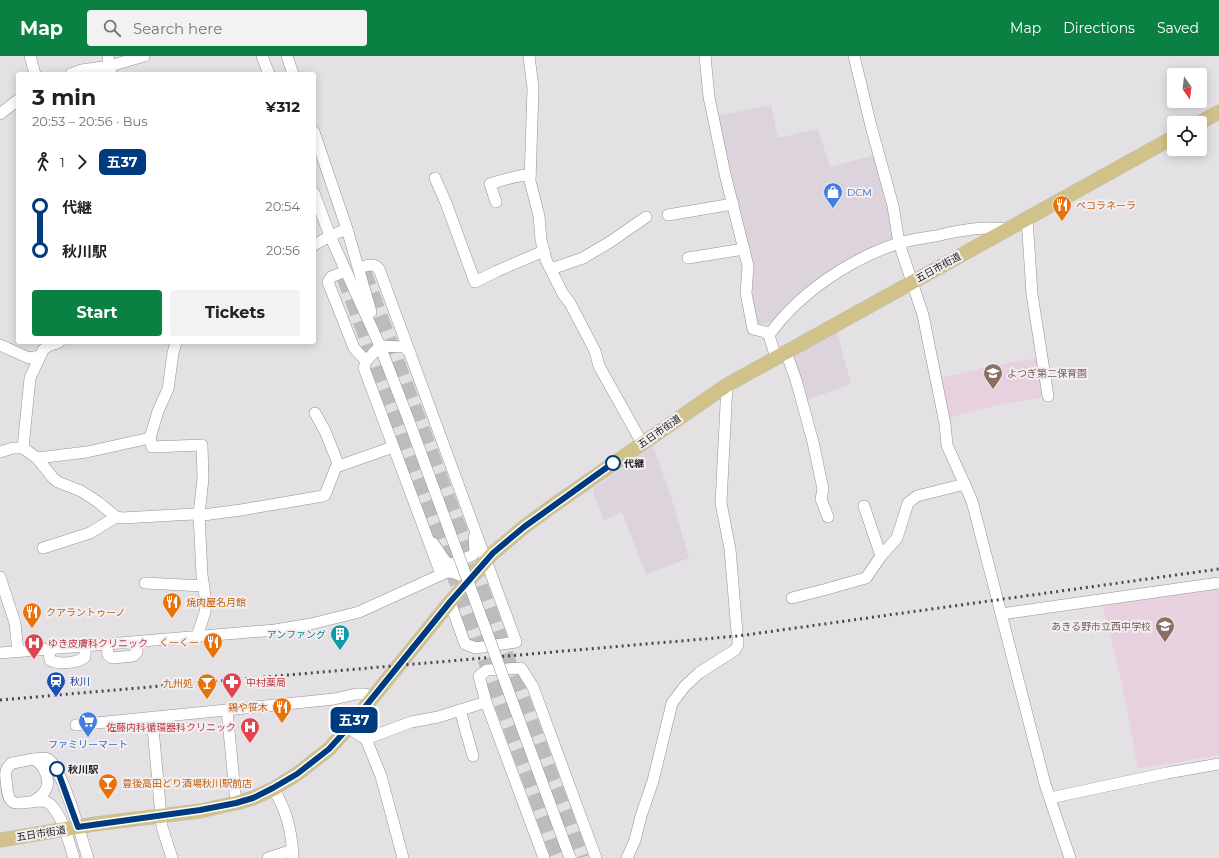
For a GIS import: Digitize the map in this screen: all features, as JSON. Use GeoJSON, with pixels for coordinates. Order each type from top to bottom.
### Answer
{"type":"FeatureCollection","features":[{"type":"Feature","properties":{"kind":"main road"},"geometry":{"type":"LineString","coordinates":[[1207,119],[1219,112]]}},
{"type":"Feature","properties":{"kind":"main road","name":"五日市街道"},"geometry":{"type":"LineString","coordinates":[[0,840],[200,810],[253,798],[273,788],[313,763],[329,749],[486,560],[524,527],[727,385],[1167,141]]}},
{"type":"Feature","properties":{"kind":"street"},"geometry":{"type":"LineString","coordinates":[[30,56],[34,72]]}},
{"type":"Feature","properties":{"kind":"street"},"geometry":{"type":"LineString","coordinates":[[76,72],[144,56]]}},
{"type":"Feature","properties":{"kind":"street"},"geometry":{"type":"LineString","coordinates":[[262,56],[267,72]]}},
{"type":"Feature","properties":{"kind":"street"},"geometry":{"type":"LineString","coordinates":[[287,56],[292,72]]}},
{"type":"Feature","properties":{"kind":"street"},"geometry":{"type":"LineString","coordinates":[[529,56],[533,88],[530,181],[539,216],[541,240],[544,251],[551,269],[595,351],[598,366],[642,443]]}},
{"type":"Feature","properties":{"kind":"street"},"geometry":{"type":"LineString","coordinates":[[705,56],[709,98],[748,266],[746,293],[754,329],[765,332],[769,335],[796,380],[824,489],[821,499],[828,517]]}},
{"type":"Feature","properties":{"kind":"street"},"geometry":{"type":"LineString","coordinates":[[854,56],[893,206],[899,243],[923,315],[945,424],[947,445],[972,501],[1045,784],[1070,858]]}},
{"type":"Feature","properties":{"kind":"street"},"geometry":{"type":"LineString","coordinates":[[0,114],[16,102]]}},
{"type":"Feature","properties":{"kind":"street"},"geometry":{"type":"LineString","coordinates":[[316,138],[359,268],[380,346]]}},
{"type":"Feature","properties":{"kind":"street"},"geometry":{"type":"LineString","coordinates":[[496,202],[490,184],[508,178],[530,175]]}},
{"type":"Feature","properties":{"kind":"street"},"geometry":{"type":"LineString","coordinates":[[435,178],[446,203],[475,282],[544,251]]}},
{"type":"Feature","properties":{"kind":"street"},"geometry":{"type":"LineString","coordinates":[[316,198],[330,236],[380,346],[409,421],[570,858]]}},
{"type":"Feature","properties":{"kind":"street"},"geometry":{"type":"LineString","coordinates":[[668,214],[733,204]]}},
{"type":"Feature","properties":{"kind":"street"},"geometry":{"type":"LineString","coordinates":[[551,269],[583,258],[610,242],[646,217]]}},
{"type":"Feature","properties":{"kind":"street"},"geometry":{"type":"LineString","coordinates":[[1027,218],[1032,294],[1048,396]]}},
{"type":"Feature","properties":{"kind":"street"},"geometry":{"type":"LineString","coordinates":[[769,335],[786,314],[822,283],[869,255],[899,243],[968,229],[995,227],[1006,229]]}},
{"type":"Feature","properties":{"kind":"street"},"geometry":{"type":"LineString","coordinates":[[316,243],[347,229]]}},
{"type":"Feature","properties":{"kind":"street"},"geometry":{"type":"LineString","coordinates":[[688,258],[744,249]]}},
{"type":"Feature","properties":{"kind":"street"},"geometry":{"type":"LineString","coordinates":[[359,268],[372,264],[379,269],[516,642],[476,648],[465,644],[450,602]]}},
{"type":"Feature","properties":{"kind":"street"},"geometry":{"type":"LineString","coordinates":[[346,271],[331,277],[328,282],[354,348],[366,360]]}},
{"type":"Feature","properties":{"kind":"street"},"geometry":{"type":"LineString","coordinates":[[22,448],[30,378],[43,350],[54,344]]}},
{"type":"Feature","properties":{"kind":"street"},"geometry":{"type":"LineString","coordinates":[[175,344],[168,390],[158,411],[150,438],[152,447],[202,445],[203,479],[199,514],[205,612],[197,636]]}},
{"type":"Feature","properties":{"kind":"street"},"geometry":{"type":"LineString","coordinates":[[0,345],[28,358],[40,356]]}},
{"type":"Feature","properties":{"kind":"street"},"geometry":{"type":"LineString","coordinates":[[410,352],[404,347],[380,346],[366,360],[364,368],[441,574]]}},
{"type":"Feature","properties":{"kind":"street"},"geometry":{"type":"LineString","coordinates":[[627,858],[635,840],[641,816],[653,781],[672,703],[685,686],[699,673],[734,650],[738,645],[730,549],[721,503],[727,385]]}},
{"type":"Feature","properties":{"kind":"street"},"geometry":{"type":"LineString","coordinates":[[315,413],[325,430],[339,466]]}},
{"type":"Feature","properties":{"kind":"street"},"geometry":{"type":"LineString","coordinates":[[37,458],[87,452],[150,438]]}},
{"type":"Feature","properties":{"kind":"street"},"geometry":{"type":"LineString","coordinates":[[43,548],[90,532],[116,517],[199,514],[241,510],[323,496],[325,495],[336,467],[393,447]]}},
{"type":"Feature","properties":{"kind":"street"},"geometry":{"type":"LineString","coordinates":[[0,452],[13,448],[22,448],[37,458],[58,482],[82,491],[116,517]]}},
{"type":"Feature","properties":{"kind":"street"},"geometry":{"type":"LineString","coordinates":[[792,598],[866,578],[881,556],[897,538],[908,503],[917,496],[965,484]]}},
{"type":"Feature","properties":{"kind":"street"},"geometry":{"type":"LineString","coordinates":[[864,506],[881,556]]}},
{"type":"Feature","properties":{"kind":"street"},"geometry":{"type":"LineString","coordinates":[[428,541],[433,543],[446,562],[451,564],[473,555],[475,551],[473,523]]}},
{"type":"Feature","properties":{"kind":"street"},"geometry":{"type":"LineString","coordinates":[[0,653],[275,630],[321,622],[359,612],[441,574],[453,572],[468,582]]}},
{"type":"Feature","properties":{"kind":"street"},"geometry":{"type":"LineString","coordinates":[[0,577],[15,623],[18,652]]}},
{"type":"Feature","properties":{"kind":"street"},"geometry":{"type":"LineString","coordinates":[[145,583],[204,586]]}},
{"type":"Feature","properties":{"kind":"street"},"geometry":{"type":"LineString","coordinates":[[1001,614],[1219,583]]}},
{"type":"Feature","properties":{"kind":"street"},"geometry":{"type":"LineString","coordinates":[[544,858],[486,702],[479,676],[487,670],[521,668],[533,687],[596,858]]}},
{"type":"Feature","properties":{"kind":"street"},"geometry":{"type":"LineString","coordinates":[[76,725],[334,699],[356,694],[365,694],[371,700]]}},
{"type":"Feature","properties":{"kind":"street"},"geometry":{"type":"LineString","coordinates":[[366,739],[411,722],[438,717],[486,702]]}},
{"type":"Feature","properties":{"kind":"street"},"geometry":{"type":"LineString","coordinates":[[228,710],[236,803]]}},
{"type":"Feature","properties":{"kind":"street"},"geometry":{"type":"LineString","coordinates":[[460,710],[473,756]]}},
{"type":"Feature","properties":{"kind":"street"},"geometry":{"type":"LineString","coordinates":[[152,717],[162,827],[172,858]]}},
{"type":"Feature","properties":{"kind":"street"},"geometry":{"type":"LineString","coordinates":[[348,728],[366,739],[381,776],[404,858]]}},
{"type":"Feature","properties":{"kind":"street"},"geometry":{"type":"LineString","coordinates":[[74,858],[72,828],[55,766],[46,758],[12,763],[8,766],[6,777],[7,793],[11,802],[16,804],[44,801],[49,803],[72,828],[88,858]]}},
{"type":"Feature","properties":{"kind":"street"},"geometry":{"type":"LineString","coordinates":[[32,802],[46,790],[47,782],[43,766],[38,761],[33,759]]}},
{"type":"Feature","properties":{"kind":"street"},"geometry":{"type":"LineString","coordinates":[[1050,798],[1144,777],[1219,764]]}},
{"type":"Feature","properties":{"kind":"street"},"geometry":{"type":"LineString","coordinates":[[268,858],[293,854],[287,816],[279,797],[273,788]]}},
{"type":"Feature","properties":{"kind":"shaded area"},"geometry":{"type":"Polygon","coordinates":[[[771,105],[778,138],[818,129],[830,167],[874,155],[890,207],[894,241],[774,321],[757,326],[717,116],[771,105]]]}},
{"type":"Feature","properties":{"kind":"shaded area"},"geometry":{"type":"Polygon","coordinates":[[[837,332],[851,384],[804,401],[790,358],[837,332]]]}},
{"type":"Feature","properties":{"kind":"shaded area","name":"よつぎ第二保育園"},"geometry":{"type":"Polygon","coordinates":[[[1037,358],[1043,394],[1040,398],[1001,404],[950,418],[941,378],[996,365],[1037,358]]]}},
{"type":"Feature","properties":{"kind":"shaded area"},"geometry":{"type":"Polygon","coordinates":[[[653,446],[670,493],[689,558],[646,575],[622,512],[604,521],[593,492],[594,488],[653,446]]]}},
{"type":"Feature","properties":{"kind":"shaded area","name":"あきる野市立西中学校"},"geometry":{"type":"Polygon","coordinates":[[[1219,587],[1219,755],[1138,769],[1122,684],[1102,603],[1219,587]]]}},
{"type":"Feature","properties":{"kind":"tunnel"},"geometry":{"type":"LineString","coordinates":[[363,271],[581,858]]}},
{"type":"Feature","properties":{"kind":"tunnel"},"geometry":{"type":"LineString","coordinates":[[344,276],[559,858]]}},
{"type":"Feature","properties":{"kind":"railway"},"geometry":{"type":"LineString","coordinates":[[0,700],[738,636],[1219,569]]}},
{"type":"Feature","properties":{"kind":"bus line","name":"五37"},"geometry":{"type":"LineString","coordinates":[[57,769],[78,827],[212,808],[253,798],[273,788],[313,763],[329,749],[348,728],[450,602],[493,553],[524,527],[613,463]]}},
{"type":"Feature","properties":{"kind":"place","name":"DCM"},"geometry":{"type":"Point","coordinates":[833,209]}},
{"type":"Feature","properties":{"kind":"place","name":"ペコラネーラ"},"geometry":{"type":"Point","coordinates":[1062,222]}},
{"type":"Feature","properties":{"kind":"place","name":"よつぎ第二保育園"},"geometry":{"type":"Point","coordinates":[993,390]}},
{"type":"Feature","properties":{"kind":"place","name":"代継"},"geometry":{"type":"Point","coordinates":[613,463]}},
{"type":"Feature","properties":{"kind":"place","name":"焼肉屋名月館"},"geometry":{"type":"Point","coordinates":[172,619]}},
{"type":"Feature","properties":{"kind":"place","name":"クアラントゥーノ"},"geometry":{"type":"Point","coordinates":[32,629]}},
{"type":"Feature","properties":{"kind":"place","name":"あきる野市立西中学校"},"geometry":{"type":"Point","coordinates":[1165,643]}},
{"type":"Feature","properties":{"kind":"place","name":"アンファング"},"geometry":{"type":"Point","coordinates":[340,651]}},
{"type":"Feature","properties":{"kind":"place","name":"くーくー"},"geometry":{"type":"Point","coordinates":[213,659]}},
{"type":"Feature","properties":{"kind":"place","name":"ゆき皮膚科クリニック"},"geometry":{"type":"Point","coordinates":[34,660]}},
{"type":"Feature","properties":{"kind":"place","name":"秋川"},"geometry":{"type":"Point","coordinates":[56,698]}},
{"type":"Feature","properties":{"kind":"place","name":"中村薬局"},"geometry":{"type":"Point","coordinates":[232,699]}},
{"type":"Feature","properties":{"kind":"place","name":"九州処"},"geometry":{"type":"Point","coordinates":[207,700]}},
{"type":"Feature","properties":{"kind":"place","name":"鶏や笹木"},"geometry":{"type":"Point","coordinates":[282,724]}},
{"type":"Feature","properties":{"kind":"place","name":"ファミリーマート"},"geometry":{"type":"Point","coordinates":[88,738]}},
{"type":"Feature","properties":{"kind":"place","name":"佐藤内科循環器科クリニック"},"geometry":{"type":"Point","coordinates":[250,744]}},
{"type":"Feature","properties":{"kind":"place","name":"秋川駅"},"geometry":{"type":"Point","coordinates":[57,769]}},
{"type":"Feature","properties":{"kind":"place","name":"豊後高田どり酒場秋川駅前店"},"geometry":{"type":"Point","coordinates":[108,800]}}]}
